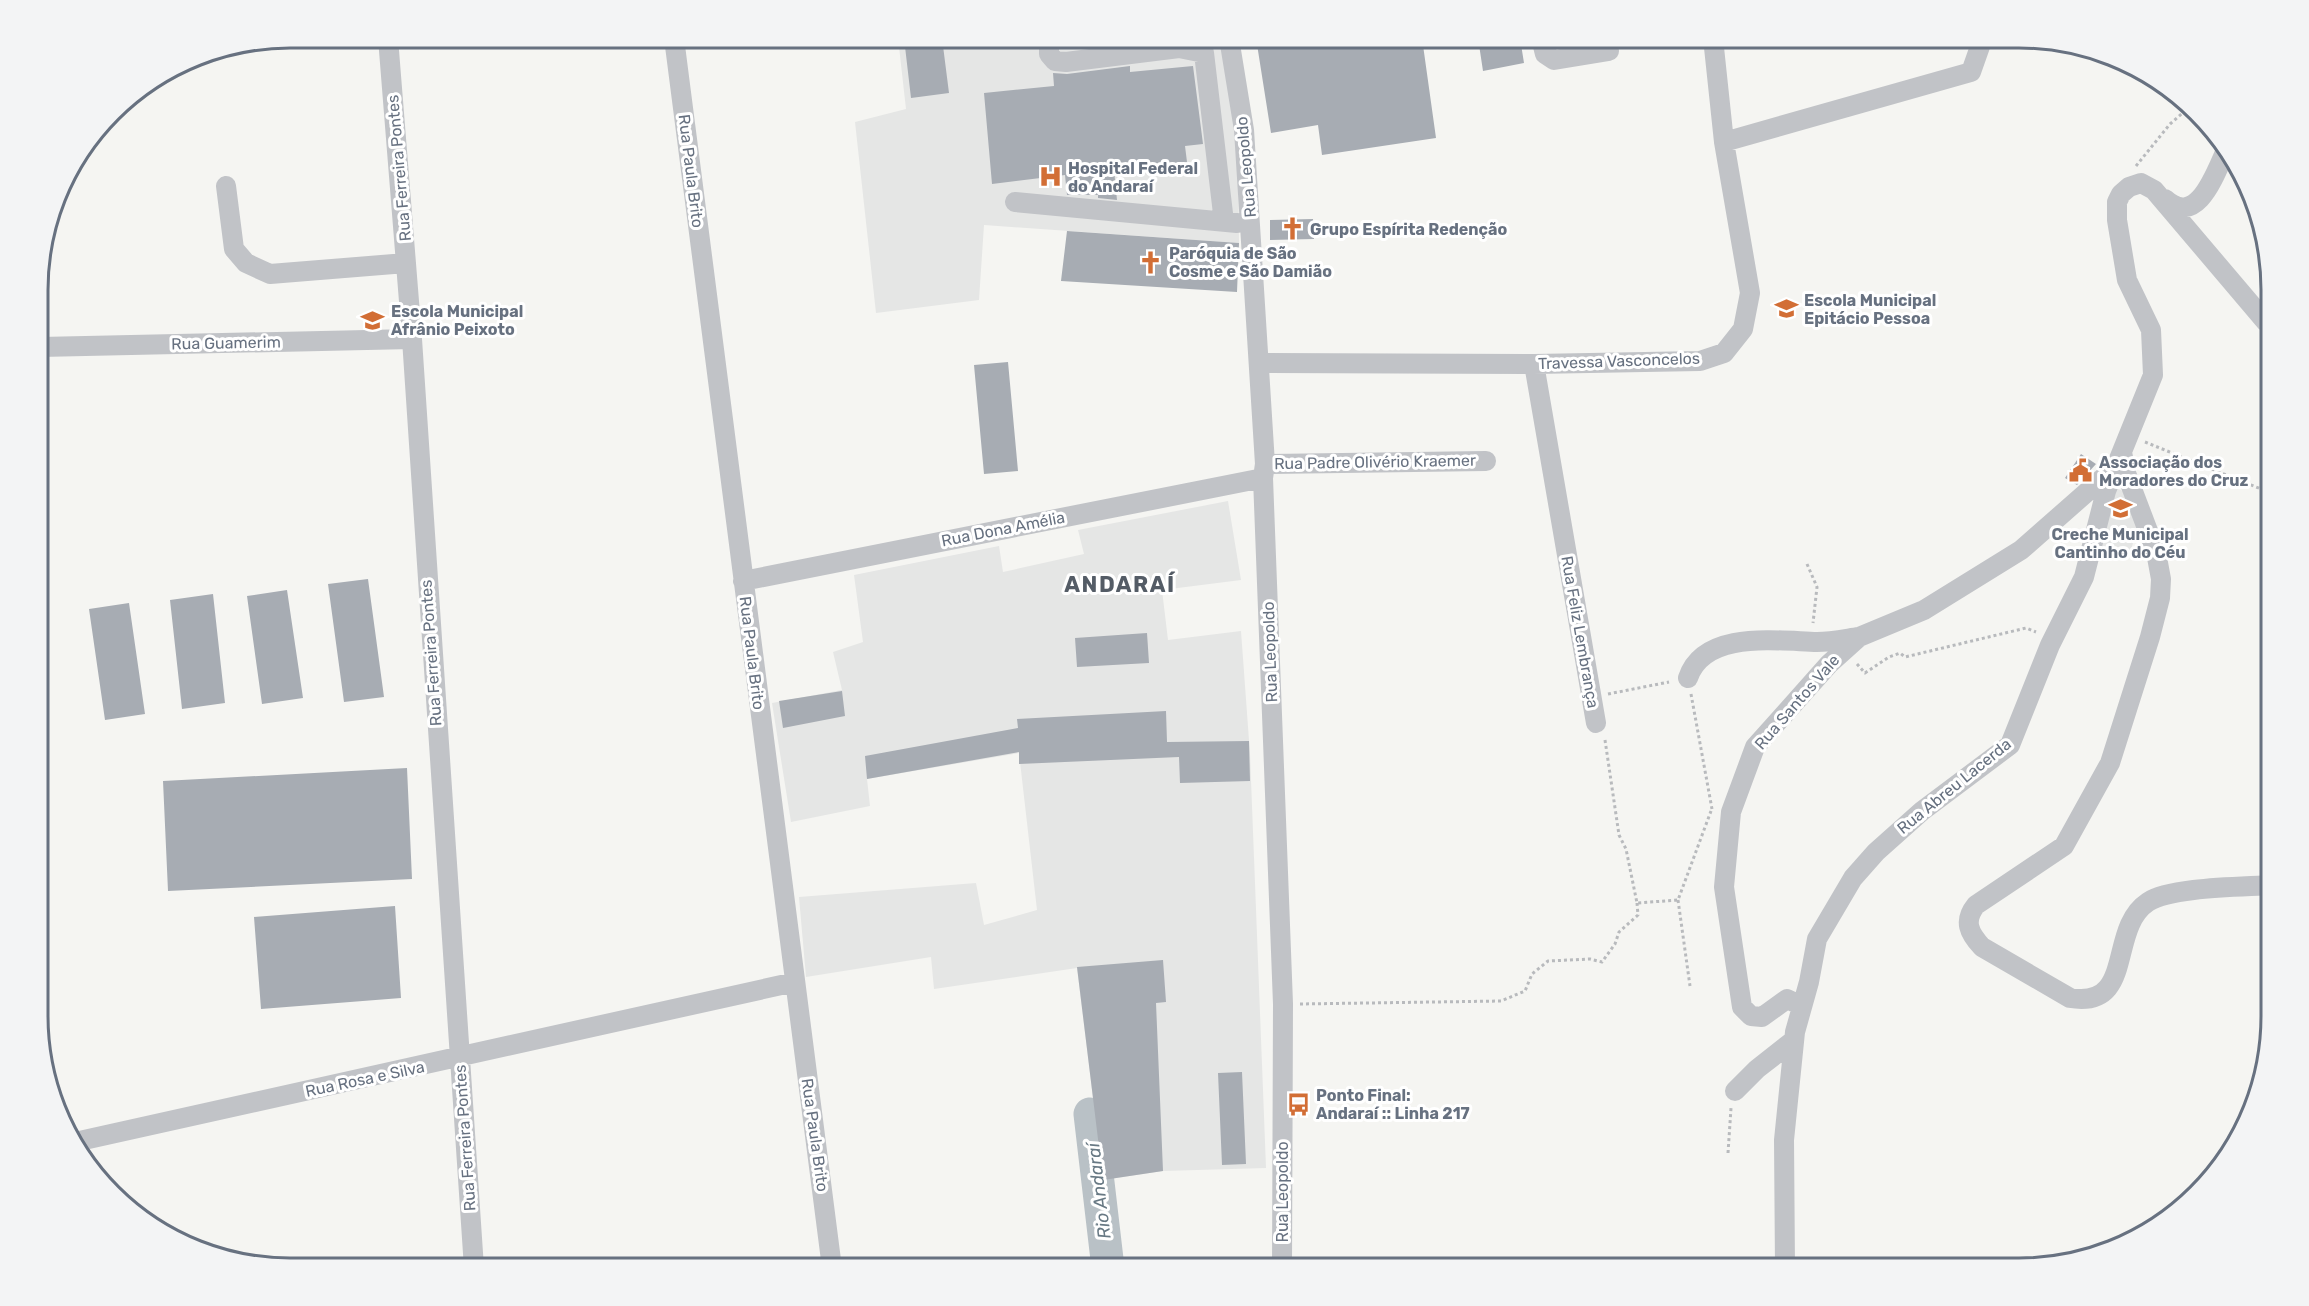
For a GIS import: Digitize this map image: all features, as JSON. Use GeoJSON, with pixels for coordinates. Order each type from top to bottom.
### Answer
{"type":"FeatureCollection","features":[{"type":"Feature","properties":{"kind":"street","name":"Rua Ferreira Pontes"},"geometry":{"type":"LineString","coordinates":[[389,48],[412,339],[473,1258]]}},
{"type":"Feature","properties":{"kind":"street","name":"Rua Paula Brito"},"geometry":{"type":"LineString","coordinates":[[675,48],[831,1258]]}},
{"type":"Feature","properties":{"kind":"street"},"geometry":{"type":"LineString","coordinates":[[1049,48],[1049,54],[1055,61],[1066,62],[1149,48]]}},
{"type":"Feature","properties":{"kind":"street"},"geometry":{"type":"LineString","coordinates":[[1193,48],[1204,53],[1207,61],[1224,222]]}},
{"type":"Feature","properties":{"kind":"street","name":"Rua Leopoldo"},"geometry":{"type":"LineString","coordinates":[[1231,48],[1244,130],[1260,363],[1283,1004],[1282,1258]]}},
{"type":"Feature","properties":{"kind":"street"},"geometry":{"type":"LineString","coordinates":[[1544,48],[1545,54],[1554,60],[1609,51]]}},
{"type":"Feature","properties":{"kind":"street","name":"Travessa Vasconcelos"},"geometry":{"type":"LineString","coordinates":[[1260,363],[1534,364],[1700,361],[1724,353],[1743,329],[1750,293],[1724,142],[1714,48]]}},
{"type":"Feature","properties":{"kind":"street"},"geometry":{"type":"LineString","coordinates":[[1724,142],[1971,72],[1979,48]]}},
{"type":"Feature","properties":{"kind":"street"},"geometry":{"type":"LineString","coordinates":[[2148,187],[2173,206],[2184,208],[2194,205],[2202,199],[2222,159]]}},
{"type":"Feature","properties":{"kind":"street"},"geometry":{"type":"LineString","coordinates":[[226,186],[234,249],[246,263],[270,274],[406,263]]}},
{"type":"Feature","properties":{"kind":"street","name":"Rua Abreu Lacerda"},"geometry":{"type":"LineString","coordinates":[[1785,1258],[1784,1140],[1794,1040],[1817,939],[1853,878],[1897,831],[1985,761],[2010,745],[2050,645],[2084,577],[2121,451],[2153,375],[2151,330],[2127,280],[2117,220],[2117,201],[2129,187],[2148,187]]}},
{"type":"Feature","properties":{"kind":"street"},"geometry":{"type":"LineString","coordinates":[[2148,187],[2261,311]]}},
{"type":"Feature","properties":{"kind":"street"},"geometry":{"type":"LineString","coordinates":[[1016,202],[1251,224]]}},
{"type":"Feature","properties":{"kind":"street","name":"Rua Guamerim"},"geometry":{"type":"LineString","coordinates":[[48,346],[412,339]]}},
{"type":"Feature","properties":{"kind":"street","name":"Rua Feliz Lembrança"},"geometry":{"type":"LineString","coordinates":[[1534,364],[1596,723]]}},
{"type":"Feature","properties":{"kind":"street"},"geometry":{"type":"LineString","coordinates":[[2121,451],[2126,473],[2156,552],[2162,579],[2160,598],[2150,637],[2110,763],[2064,846],[1976,905],[1968,915],[1967,924],[1973,937],[1982,947],[2070,998],[2085,1000],[2102,994],[2109,986],[2115,975],[2131,916],[2150,900],[2218,888],[2261,886]]}},
{"type":"Feature","properties":{"kind":"street","name":"Rua Santos Vale"},"geometry":{"type":"LineString","coordinates":[[1803,1006],[1787,999],[1762,1017],[1751,1016],[1742,1007],[1724,886],[1731,812],[1755,747],[1795,700],[1851,643],[1924,610],[2021,550],[2121,451]]}},
{"type":"Feature","properties":{"kind":"street","name":"Rua Padre Olivério Kraemer"},"geometry":{"type":"LineString","coordinates":[[1264,471],[1486,461]]}},
{"type":"Feature","properties":{"kind":"street","name":"Rua Dona Amélia"},"geometry":{"type":"LineString","coordinates":[[743,581],[1264,471]]}},
{"type":"Feature","properties":{"kind":"street"},"geometry":{"type":"LineString","coordinates":[[1688,678],[1692,667],[1702,656],[1717,647],[1772,639],[1851,643]]}},
{"type":"Feature","properties":{"kind":"street","name":"Rua Rosa e Silva"},"geometry":{"type":"LineString","coordinates":[[82,1140],[795,982]]}},
{"type":"Feature","properties":{"kind":"street"},"geometry":{"type":"LineString","coordinates":[[1735,1091],[1757,1069],[1794,1040]]}},
{"type":"Feature","properties":{"kind":"path"},"geometry":{"type":"LineString","coordinates":[[2148,187],[2132,174],[2138,163],[2184,113]]}},
{"type":"Feature","properties":{"kind":"path"},"geometry":{"type":"LineString","coordinates":[[2121,451],[2261,490]]}},
{"type":"Feature","properties":{"kind":"path"},"geometry":{"type":"LineString","coordinates":[[1807,564],[1817,587],[1813,629],[1818,642]]}},
{"type":"Feature","properties":{"kind":"path"},"geometry":{"type":"LineString","coordinates":[[1851,643],[1865,673],[1889,657],[1900,653],[1905,657],[2026,628],[2034,630],[2050,645]]}},
{"type":"Feature","properties":{"kind":"path"},"geometry":{"type":"LineString","coordinates":[[1592,698],[1688,678],[1712,809]]}},
{"type":"Feature","properties":{"kind":"path","name":"Rua Feliz Lembrança"},"geometry":{"type":"LineString","coordinates":[[1596,723],[1604,731],[1618,835],[1626,849],[1637,903]]}},
{"type":"Feature","properties":{"kind":"path"},"geometry":{"type":"LineString","coordinates":[[1690,986],[1678,900],[1712,809],[1718,801]]}},
{"type":"Feature","properties":{"kind":"path"},"geometry":{"type":"LineString","coordinates":[[1283,1004],[1500,1001],[1526,991],[1532,974],[1548,961],[1590,959],[1602,962],[1616,944],[1619,932],[1638,915],[1637,903],[1678,900]]}},
{"type":"Feature","properties":{"kind":"path"},"geometry":{"type":"LineString","coordinates":[[1728,1153],[1730,1112],[1735,1091]]}},
{"type":"Feature","properties":{"kind":"shaded area","name":"Hospital Federal do Andaraí"},"geometry":{"type":"Polygon","coordinates":[[[899,48],[1225,48],[1238,129],[1239,243],[984,225],[979,300],[876,313],[855,122],[906,109],[899,48]]]}},
{"type":"Feature","properties":{"kind":"shaded area","name":"Creche Municipal Cantinho do Céu"},"geometry":{"type":"Polygon","coordinates":[[[2114,487],[2125,492],[2138,525],[2129,557],[2098,547],[2114,487]]]}},
{"type":"Feature","properties":{"kind":"shaded area"},"geometry":{"type":"Polygon","coordinates":[[[1228,501],[1241,580],[1162,590],[1168,640],[1241,631],[1250,754],[1266,1168],[1163,1171],[1103,1180],[1077,968],[934,989],[931,957],[806,977],[799,897],[976,883],[984,925],[1037,910],[1019,753],[867,779],[870,806],[791,822],[772,703],[842,690],[833,652],[863,642],[854,575],[999,546],[1003,572],[1084,554],[1078,530],[1228,501]]]}},
{"type":"Feature","properties":{"kind":"building"},"geometry":{"type":"Polygon","coordinates":[[[905,48],[943,48],[949,93],[911,98],[905,48]]]}},
{"type":"Feature","properties":{"kind":"building"},"geometry":{"type":"Polygon","coordinates":[[[1258,48],[1423,48],[1436,138],[1322,155],[1318,125],[1271,133],[1258,48]]]}},
{"type":"Feature","properties":{"kind":"building"},"geometry":{"type":"Polygon","coordinates":[[[1480,48],[1522,48],[1524,63],[1483,71],[1480,48]]]}},
{"type":"Feature","properties":{"kind":"building"},"geometry":{"type":"Polygon","coordinates":[[[1130,66],[1130,72],[1193,66],[1203,144],[1185,146],[1187,162],[1114,170],[1117,200],[1098,198],[1098,195],[1067,195],[1065,175],[992,184],[984,93],[1054,86],[1053,73],[1067,74],[1130,66]]]}},
{"type":"Feature","properties":{"kind":"building","name":"Grupo Espírita Redenção"},"geometry":{"type":"Polygon","coordinates":[[[1313,219],[1314,239],[1270,240],[1270,220],[1313,219]]]}},
{"type":"Feature","properties":{"kind":"building","name":"Paróquia de São Cosme e São Damião"},"geometry":{"type":"Polygon","coordinates":[[[1067,231],[1239,243],[1237,292],[1061,281],[1067,231]]]}},
{"type":"Feature","properties":{"kind":"building"},"geometry":{"type":"Polygon","coordinates":[[[1008,362],[1018,471],[984,474],[974,365],[1008,362]]]}},
{"type":"Feature","properties":{"kind":"building","name":"Associação dos Moradores do Cruz"},"geometry":{"type":"Polygon","coordinates":[[[2081,454],[2096,464],[2077,485],[2065,478],[2081,454]]]}},
{"type":"Feature","properties":{"kind":"building"},"geometry":{"type":"Polygon","coordinates":[[[368,579],[384,697],[344,702],[328,584],[368,579]]]}},
{"type":"Feature","properties":{"kind":"building"},"geometry":{"type":"Polygon","coordinates":[[[287,590],[303,698],[262,704],[247,596],[287,590]]]}},
{"type":"Feature","properties":{"kind":"building"},"geometry":{"type":"Polygon","coordinates":[[[213,594],[225,703],[182,709],[170,600],[213,594]]]}},
{"type":"Feature","properties":{"kind":"building"},"geometry":{"type":"Polygon","coordinates":[[[129,603],[145,714],[105,720],[89,609],[129,603]]]}},
{"type":"Feature","properties":{"kind":"building"},"geometry":{"type":"Polygon","coordinates":[[[1147,633],[1149,663],[1077,667],[1075,638],[1147,633]]]}},
{"type":"Feature","properties":{"kind":"building"},"geometry":{"type":"Polygon","coordinates":[[[842,691],[845,716],[783,728],[779,701],[842,691]]]}},
{"type":"Feature","properties":{"kind":"building"},"geometry":{"type":"Polygon","coordinates":[[[1166,711],[1167,742],[1249,741],[1250,781],[1180,783],[1179,757],[1019,764],[1019,752],[867,779],[865,756],[1018,728],[1017,719],[1166,711]]]}},
{"type":"Feature","properties":{"kind":"building"},"geometry":{"type":"Polygon","coordinates":[[[407,768],[412,879],[168,891],[163,781],[407,768]]]}},
{"type":"Feature","properties":{"kind":"building"},"geometry":{"type":"Polygon","coordinates":[[[395,906],[401,998],[261,1009],[254,917],[395,906]]]}},
{"type":"Feature","properties":{"kind":"building"},"geometry":{"type":"Polygon","coordinates":[[[1163,960],[1166,1002],[1156,1003],[1163,1171],[1103,1180],[1077,967],[1163,960]]]}},
{"type":"Feature","properties":{"kind":"building"},"geometry":{"type":"Polygon","coordinates":[[[1242,1072],[1246,1164],[1222,1165],[1218,1073],[1242,1072]]]}},
{"type":"Feature","properties":{"kind":"waterway","name":"Rio Andaraí"},"geometry":{"type":"LineString","coordinates":[[1090,1114],[1107,1258]]}},
{"type":"Feature","properties":{"kind":"place","name":"Hospital Federal do Andaraí"},"geometry":{"type":"Point","coordinates":[1050,177]}},
{"type":"Feature","properties":{"kind":"place","name":"Grupo Espírita Redenção"},"geometry":{"type":"Point","coordinates":[1292,229]}},
{"type":"Feature","properties":{"kind":"place","name":"Paróquia de São Cosme e São Damião"},"geometry":{"type":"Point","coordinates":[1151,262]}},
{"type":"Feature","properties":{"kind":"place","name":"Escola Municipal Epitácio Pessoa"},"geometry":{"type":"Point","coordinates":[1786,309]}},
{"type":"Feature","properties":{"kind":"place","name":"Escola Municipal Afrânio Peixoto"},"geometry":{"type":"Point","coordinates":[373,320]}},
{"type":"Feature","properties":{"kind":"place","name":"Associação dos Moradores do Cruz"},"geometry":{"type":"Point","coordinates":[2081,471]}},
{"type":"Feature","properties":{"kind":"place","name":"Creche Municipal Cantinho do Céu"},"geometry":{"type":"Point","coordinates":[2120,509]}},
{"type":"Feature","properties":{"kind":"place","name":"Ponto Final: Andaraí :: Linha 217"},"geometry":{"type":"Point","coordinates":[1298,1104]}},
{"type":"Feature","properties":{"kind":"district","name":"ANDARAÍ"},"geometry":{"type":"Point","coordinates":[1120,584]}}]}
